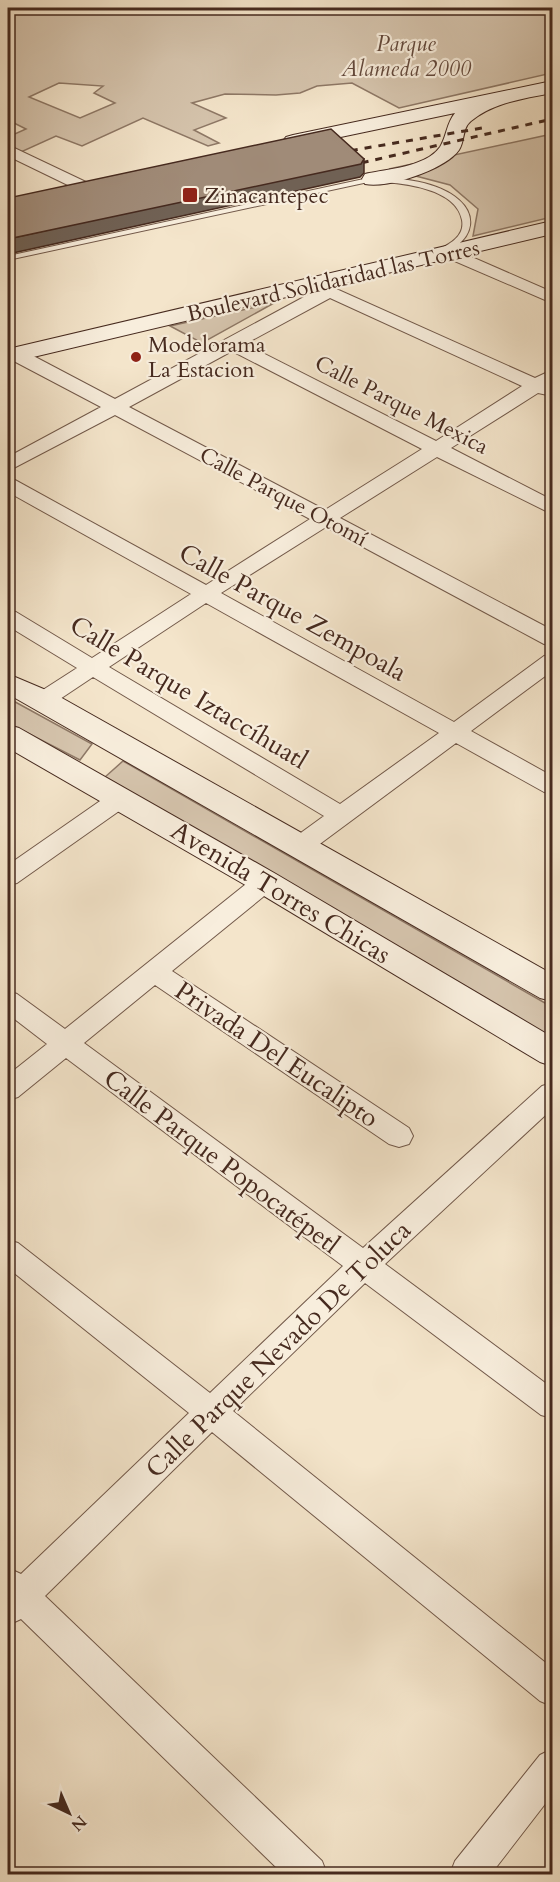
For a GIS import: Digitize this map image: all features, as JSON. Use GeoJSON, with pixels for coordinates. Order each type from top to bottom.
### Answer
{"type":"FeatureCollection","features":[{"type":"Feature","properties":{"kind":"main road"},"geometry":{"type":"LineString","coordinates":[[277,145],[552,87]]}},
{"type":"Feature","properties":{"kind":"main road"},"geometry":{"type":"LineString","coordinates":[[373,179],[438,159],[450,147],[455,124],[461,117],[506,97]]}},
{"type":"Feature","properties":{"kind":"main road"},"geometry":{"type":"LineString","coordinates":[[50,192],[105,181]]}},
{"type":"Feature","properties":{"kind":"main road","name":"Boulevard Solidaridad las Torres"},"geometry":{"type":"LineString","coordinates":[[11,355],[320,288],[440,255],[552,228]]}},
{"type":"Feature","properties":{"kind":"main road","name":"Avenida Torres Chicas"},"geometry":{"type":"LineString","coordinates":[[8,683],[43,700],[552,989]]}},
{"type":"Feature","properties":{"kind":"main road","name":"Avenida Torres Chicas"},"geometry":{"type":"LineString","coordinates":[[8,735],[82,775],[552,1053]]}},
{"type":"Feature","properties":{"kind":"main road"},"geometry":{"type":"LineString","coordinates":[[82,775],[92,773],[113,759],[121,744]]}},
{"type":"Feature","properties":{"kind":"street"},"geometry":{"type":"LineString","coordinates":[[8,150],[82,186]]}},
{"type":"Feature","properties":{"kind":"street"},"geometry":{"type":"LineString","coordinates":[[440,255],[552,298]]}},
{"type":"Feature","properties":{"kind":"street"},"geometry":{"type":"LineString","coordinates":[[8,465],[230,344],[320,288],[547,385]]}},
{"type":"Feature","properties":{"kind":"street","name":"Calle Parque Mexica"},"geometry":{"type":"LineString","coordinates":[[230,344],[552,508]]}},
{"type":"Feature","properties":{"kind":"street","name":"Calle Parque Otomí"},"geometry":{"type":"LineString","coordinates":[[11,355],[328,518],[552,639]]}},
{"type":"Feature","properties":{"kind":"street"},"geometry":{"type":"LineString","coordinates":[[43,700],[204,595],[438,449],[547,385]]}},
{"type":"Feature","properties":{"kind":"street","name":"Calle Parque Zempoala"},"geometry":{"type":"LineString","coordinates":[[8,484],[204,595],[552,786]]}},
{"type":"Feature","properties":{"kind":"street","name":"Calle Parque Iztaccíhuatl"},"geometry":{"type":"LineString","coordinates":[[8,617],[342,816]]}},
{"type":"Feature","properties":{"kind":"street"},"geometry":{"type":"LineString","coordinates":[[300,846],[552,661]]}},
{"type":"Feature","properties":{"kind":"street"},"geometry":{"type":"LineString","coordinates":[[8,877],[121,798]]}},
{"type":"Feature","properties":{"kind":"street"},"geometry":{"type":"LineString","coordinates":[[8,1090],[265,882]]}},
{"type":"Feature","properties":{"kind":"street","name":"Privada Del Eucalipto"},"geometry":{"type":"LineString","coordinates":[[155,972],[399,1136]]}},
{"type":"Feature","properties":{"kind":"street","name":"Calle Parque Popocatépetl"},"geometry":{"type":"LineString","coordinates":[[8,1001],[363,1266],[549,1395]]}},
{"type":"Feature","properties":{"kind":"street","name":"Calle Parque Nevado De Toluca"},"geometry":{"type":"LineString","coordinates":[[12,1596],[211,1412],[363,1266],[552,1093]]}},
{"type":"Feature","properties":{"kind":"street"},"geometry":{"type":"LineString","coordinates":[[8,1252],[211,1412],[552,1689]]}},
{"type":"Feature","properties":{"kind":"street"},"geometry":{"type":"LineString","coordinates":[[12,1596],[309,1875]]}},
{"type":"Feature","properties":{"kind":"street"},"geometry":{"type":"LineString","coordinates":[[468,1875],[552,1767]]}},
{"type":"Feature","properties":{"kind":"lane"},"geometry":{"type":"LineString","coordinates":[[8,258],[373,179],[412,183],[435,189],[453,199],[464,212],[467,226],[460,239],[440,255]]}},
{"type":"Feature","properties":{"kind":"green space","name":"Parque Alameda 2000"},"geometry":{"type":"Polygon","coordinates":[[[8,8],[552,8],[552,73],[399,108],[352,83],[317,86],[300,93],[225,94],[192,103],[226,118],[194,130],[219,143],[208,146],[143,118],[82,146],[56,136],[21,152],[8,145],[8,137],[26,129],[8,120],[8,8]],[[59,83],[29,97],[80,118],[115,103],[94,93],[103,86],[59,83]]]}},
{"type":"Feature","properties":{"kind":"green space"},"geometry":{"type":"Polygon","coordinates":[[[552,134],[552,217],[473,236],[478,209],[450,185],[389,169],[552,134]]]}},
{"type":"Feature","properties":{"kind":"green space"},"geometry":{"type":"Polygon","coordinates":[[[274,303],[202,343],[170,326],[274,303]]]}},
{"type":"Feature","properties":{"kind":"green space"},"geometry":{"type":"Polygon","coordinates":[[[8,698],[92,744],[80,760],[8,723],[8,698]]]}},
{"type":"Feature","properties":{"kind":"green space"},"geometry":{"type":"Polygon","coordinates":[[[123,761],[552,1007],[552,1039],[105,777],[123,761]]]}},
{"type":"Feature","properties":{"kind":"building"},"geometry":{"type":"Polygon","coordinates":[[[331,129],[364,159],[361,164],[8,239],[8,198],[331,129]]]}},
{"type":"Feature","properties":{"kind":"railway"},"geometry":{"type":"LineString","coordinates":[[348,166],[552,119]]}},
{"type":"Feature","properties":{"kind":"railway"},"geometry":{"type":"LineString","coordinates":[[337,153],[482,128]]}},
{"type":"Feature","properties":{"kind":"place","name":"Zinacantepec"},"geometry":{"type":"Point","coordinates":[190,195]}},
{"type":"Feature","properties":{"kind":"place","name":"Modelorama La Estacion"},"geometry":{"type":"Point","coordinates":[136,357]}}]}
